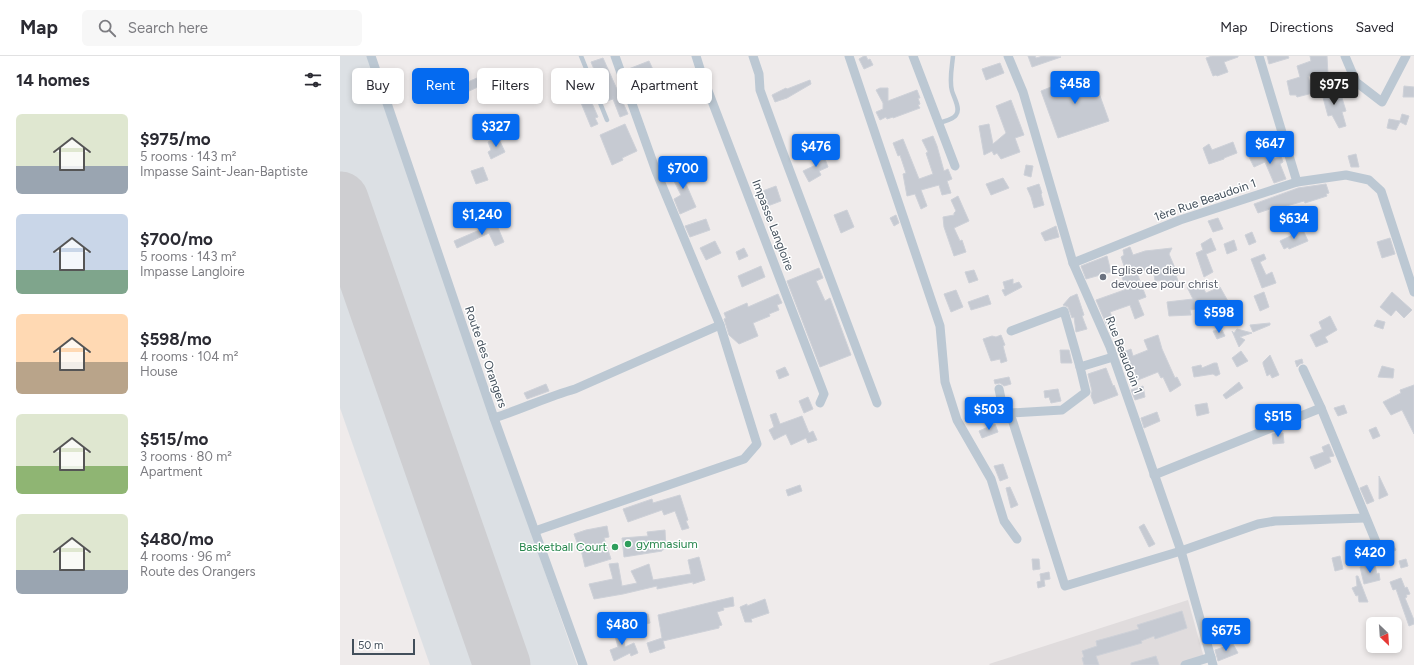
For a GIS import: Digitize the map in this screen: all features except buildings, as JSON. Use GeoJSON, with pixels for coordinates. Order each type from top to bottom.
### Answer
{"type":"FeatureCollection","features":[{"type":"Feature","properties":{"kind":"street","name":"Route des Orangers"},"geometry":{"type":"LineString","coordinates":[[371,56],[494,418],[583,665]]}},
{"type":"Feature","properties":{"kind":"street"},"geometry":{"type":"LineString","coordinates":[[535,531],[744,459],[757,444],[720,325],[656,171],[615,56]]}},
{"type":"Feature","properties":{"kind":"street","name":"Impasse Langloire"},"geometry":{"type":"LineString","coordinates":[[696,56],[824,394],[820,402]]}},
{"type":"Feature","properties":{"kind":"street"},"geometry":{"type":"LineString","coordinates":[[752,56],[759,74],[760,90],[777,138],[877,403]]}},
{"type":"Feature","properties":{"kind":"street"},"geometry":{"type":"LineString","coordinates":[[849,56],[940,326],[945,382],[957,420],[991,479],[1004,521],[1017,539]]}},
{"type":"Feature","properties":{"kind":"street"},"geometry":{"type":"LineString","coordinates":[[913,56],[955,166]]}},
{"type":"Feature","properties":{"kind":"street","name":"Rue Beaudoin 1"},"geometry":{"type":"LineString","coordinates":[[1008,56],[1023,92],[1073,263],[1113,357],[1181,551],[1212,661]]}},
{"type":"Feature","properties":{"kind":"street"},"geometry":{"type":"LineString","coordinates":[[1259,56],[1297,182]]}},
{"type":"Feature","properties":{"kind":"street"},"geometry":{"type":"LineString","coordinates":[[1345,56],[1356,82],[1382,102],[1406,56]]}},
{"type":"Feature","properties":{"kind":"street","name":"1ère Rue Beaudoin 1"},"geometry":{"type":"LineString","coordinates":[[1073,263],[1180,220],[1297,182],[1346,175],[1369,180],[1381,191],[1414,292]]}},
{"type":"Feature","properties":{"kind":"street"},"geometry":{"type":"LineString","coordinates":[[1010,413],[1062,410],[1086,392],[1064,311],[1011,331]]}},
{"type":"Feature","properties":{"kind":"street"},"geometry":{"type":"LineString","coordinates":[[494,418],[575,389],[720,325]]}},
{"type":"Feature","properties":{"kind":"street"},"geometry":{"type":"LineString","coordinates":[[1080,367],[1113,357]]}},
{"type":"Feature","properties":{"kind":"street"},"geometry":{"type":"LineString","coordinates":[[1304,369],[1383,559]]}},
{"type":"Feature","properties":{"kind":"street"},"geometry":{"type":"LineString","coordinates":[[999,388],[1003,408],[1010,413],[1065,586],[1181,551],[1258,524],[1275,521],[1365,518]]}},
{"type":"Feature","properties":{"kind":"street"},"geometry":{"type":"LineString","coordinates":[[1154,475],[1321,408]]}},
{"type":"Feature","properties":{"kind":"street"},"geometry":{"type":"LineString","coordinates":[[1185,665],[1212,661]]}},
{"type":"Feature","properties":{"kind":"lane"},"geometry":{"type":"LineString","coordinates":[[581,56],[607,120]]}},
{"type":"Feature","properties":{"kind":"lane"},"geometry":{"type":"LineString","coordinates":[[939,123],[953,118],[957,115],[958,111],[950,80],[954,56]]}},
{"type":"Feature","properties":{"kind":"shaded area"},"geometry":{"type":"Polygon","coordinates":[[[340,56],[367,56],[371,68],[352,68],[352,104],[384,104],[577,665],[430,665],[340,408],[340,56]]]}},
{"type":"Feature","properties":{"kind":"shaded area"},"geometry":{"type":"Polygon","coordinates":[[[1188,600],[1204,658],[1182,665],[989,664],[1188,600]]]}},
{"type":"Feature","properties":{"kind":"runway"},"geometry":{"type":"LineString","coordinates":[[340,200],[502,665]]}},
{"type":"Feature","properties":{"kind":"place","name":"Eglise de dieu devouee pour christ"},"geometry":{"type":"Point","coordinates":[1103,277]}},
{"type":"Feature","properties":{"kind":"place","name":"gymnasium"},"geometry":{"type":"Point","coordinates":[628,544]}},
{"type":"Feature","properties":{"kind":"place","name":"Basketball Court"},"geometry":{"type":"Point","coordinates":[615,547]}}]}
